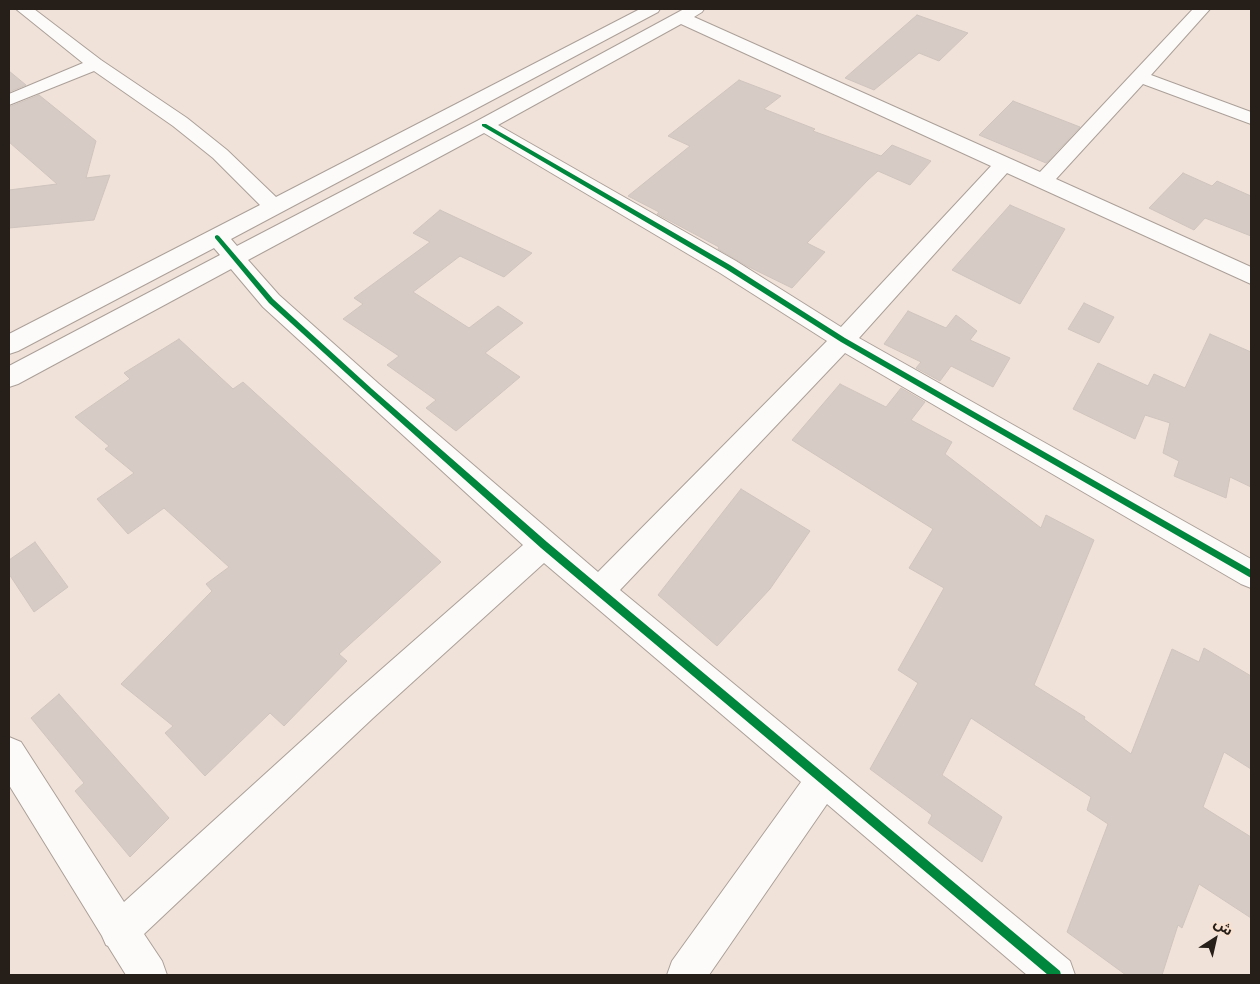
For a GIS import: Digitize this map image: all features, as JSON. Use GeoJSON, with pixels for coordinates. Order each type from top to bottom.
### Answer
{"type":"FeatureCollection","features":[{"type":"Feature","properties":{"kind":"street"},"geometry":{"type":"LineString","coordinates":[[24,9],[95,64],[180,122],[220,154],[274,207]]}},
{"type":"Feature","properties":{"kind":"street"},"geometry":{"type":"LineString","coordinates":[[9,345],[652,9]]}},
{"type":"Feature","properties":{"kind":"street"},"geometry":{"type":"LineString","coordinates":[[1042,182],[1202,9]]}},
{"type":"Feature","properties":{"kind":"street"},"geometry":{"type":"LineString","coordinates":[[9,377],[484,125],[688,13],[1003,165],[1251,276]]}},
{"type":"Feature","properties":{"kind":"street"},"geometry":{"type":"LineString","coordinates":[[9,100],[95,64]]}},
{"type":"Feature","properties":{"kind":"street"},"geometry":{"type":"LineString","coordinates":[[1140,77],[1251,118]]}},
{"type":"Feature","properties":{"kind":"street"},"geometry":{"type":"LineString","coordinates":[[484,125],[728,267],[843,340],[1251,574]]}},
{"type":"Feature","properties":{"kind":"street"},"geometry":{"type":"LineString","coordinates":[[600,590],[843,340],[1003,165]]}},
{"type":"Feature","properties":{"kind":"street"},"geometry":{"type":"LineString","coordinates":[[216,237],[271,302],[544,545],[600,590],[1056,975]]}},
{"type":"Feature","properties":{"kind":"street"},"geometry":{"type":"LineString","coordinates":[[119,932],[362,707],[544,545]]}},
{"type":"Feature","properties":{"kind":"street"},"geometry":{"type":"LineString","coordinates":[[9,754],[119,932],[148,975]]}},
{"type":"Feature","properties":{"kind":"street"},"geometry":{"type":"LineString","coordinates":[[686,975],[823,780]]}},
{"type":"Feature","properties":{"kind":"building"},"geometry":{"type":"Polygon","coordinates":[[[917,15],[968,33],[939,61],[919,53],[874,90],[845,78],[917,15]]]}},
{"type":"Feature","properties":{"kind":"building"},"geometry":{"type":"Polygon","coordinates":[[[9,71],[26,85],[9,92],[9,71]]]}},
{"type":"Feature","properties":{"kind":"building"},"geometry":{"type":"Polygon","coordinates":[[[739,80],[781,96],[764,109],[815,129],[813,131],[881,156],[892,145],[931,161],[910,185],[878,171],[868,180],[807,243],[825,252],[792,288],[747,266],[718,249],[719,247],[657,214],[659,212],[628,196],[690,146],[668,136],[739,80]]]}},
{"type":"Feature","properties":{"kind":"building"},"geometry":{"type":"Polygon","coordinates":[[[39,95],[96,141],[86,178],[110,175],[94,220],[9,228],[9,190],[57,184],[9,142],[9,107],[39,95]]]}},
{"type":"Feature","properties":{"kind":"building"},"geometry":{"type":"Polygon","coordinates":[[[1013,101],[1080,127],[1046,163],[979,135],[1013,101]]]}},
{"type":"Feature","properties":{"kind":"building"},"geometry":{"type":"Polygon","coordinates":[[[1183,173],[1212,186],[1217,181],[1251,196],[1251,236],[1205,218],[1194,230],[1149,208],[1183,173]]]}},
{"type":"Feature","properties":{"kind":"building"},"geometry":{"type":"Polygon","coordinates":[[[1010,205],[1065,229],[1020,304],[952,270],[1010,205]]]}},
{"type":"Feature","properties":{"kind":"building"},"geometry":{"type":"Polygon","coordinates":[[[440,210],[532,253],[504,277],[460,256],[413,292],[469,328],[498,306],[523,323],[485,353],[520,377],[456,431],[426,408],[436,400],[387,365],[399,356],[343,319],[363,304],[354,298],[430,242],[413,233],[440,210]]]}},
{"type":"Feature","properties":{"kind":"building"},"geometry":{"type":"Polygon","coordinates":[[[1084,303],[1114,317],[1099,343],[1068,329],[1084,303]]]}},
{"type":"Feature","properties":{"kind":"building"},"geometry":{"type":"Polygon","coordinates":[[[908,311],[946,328],[956,315],[977,331],[970,340],[1010,358],[993,387],[951,366],[940,381],[916,368],[921,362],[884,344],[908,311]]]}},
{"type":"Feature","properties":{"kind":"building"},"geometry":{"type":"Polygon","coordinates":[[[1210,334],[1251,352],[1251,487],[1230,477],[1226,498],[1174,476],[1179,461],[1163,453],[1170,423],[1145,415],[1135,439],[1073,409],[1098,363],[1148,386],[1154,374],[1185,388],[1210,334]]]}},
{"type":"Feature","properties":{"kind":"building"},"geometry":{"type":"Polygon","coordinates":[[[179,339],[233,389],[243,382],[441,562],[339,654],[347,661],[284,726],[270,713],[205,776],[165,733],[173,726],[121,684],[212,591],[206,584],[229,567],[164,508],[128,534],[97,499],[134,473],[105,449],[109,446],[75,417],[130,379],[124,373],[179,339]]]}},
{"type":"Feature","properties":{"kind":"building"},"geometry":{"type":"Polygon","coordinates":[[[840,384],[886,407],[901,388],[925,402],[911,420],[952,442],[945,454],[1041,528],[1046,515],[1094,540],[1034,685],[1085,717],[1084,719],[1131,754],[1172,649],[1199,662],[1204,648],[1251,676],[1251,769],[1224,752],[1203,807],[1251,837],[1251,918],[1199,884],[1182,928],[1178,925],[1162,975],[1126,975],[1067,932],[1108,824],[1087,810],[1091,797],[971,718],[942,775],[1002,817],[982,862],[928,823],[932,815],[870,769],[918,683],[898,670],[944,588],[909,568],[933,529],[792,440],[840,384]]]}},
{"type":"Feature","properties":{"kind":"building"},"geometry":{"type":"Polygon","coordinates":[[[741,489],[810,531],[770,589],[717,646],[658,595],[741,489]]]}},
{"type":"Feature","properties":{"kind":"building"},"geometry":{"type":"Polygon","coordinates":[[[35,542],[68,587],[34,612],[9,574],[9,560],[35,542]]]}},
{"type":"Feature","properties":{"kind":"building"},"geometry":{"type":"Polygon","coordinates":[[[59,694],[169,818],[130,857],[75,791],[84,783],[31,718],[59,694]]]}},
{"type":"Feature","properties":{"kind":"cycle path"},"geometry":{"type":"LineString","coordinates":[[484,125],[728,267],[843,340],[1251,574]]}},
{"type":"Feature","properties":{"kind":"cycle path"},"geometry":{"type":"LineString","coordinates":[[217,237],[271,301],[544,545],[1056,975]]}}]}
